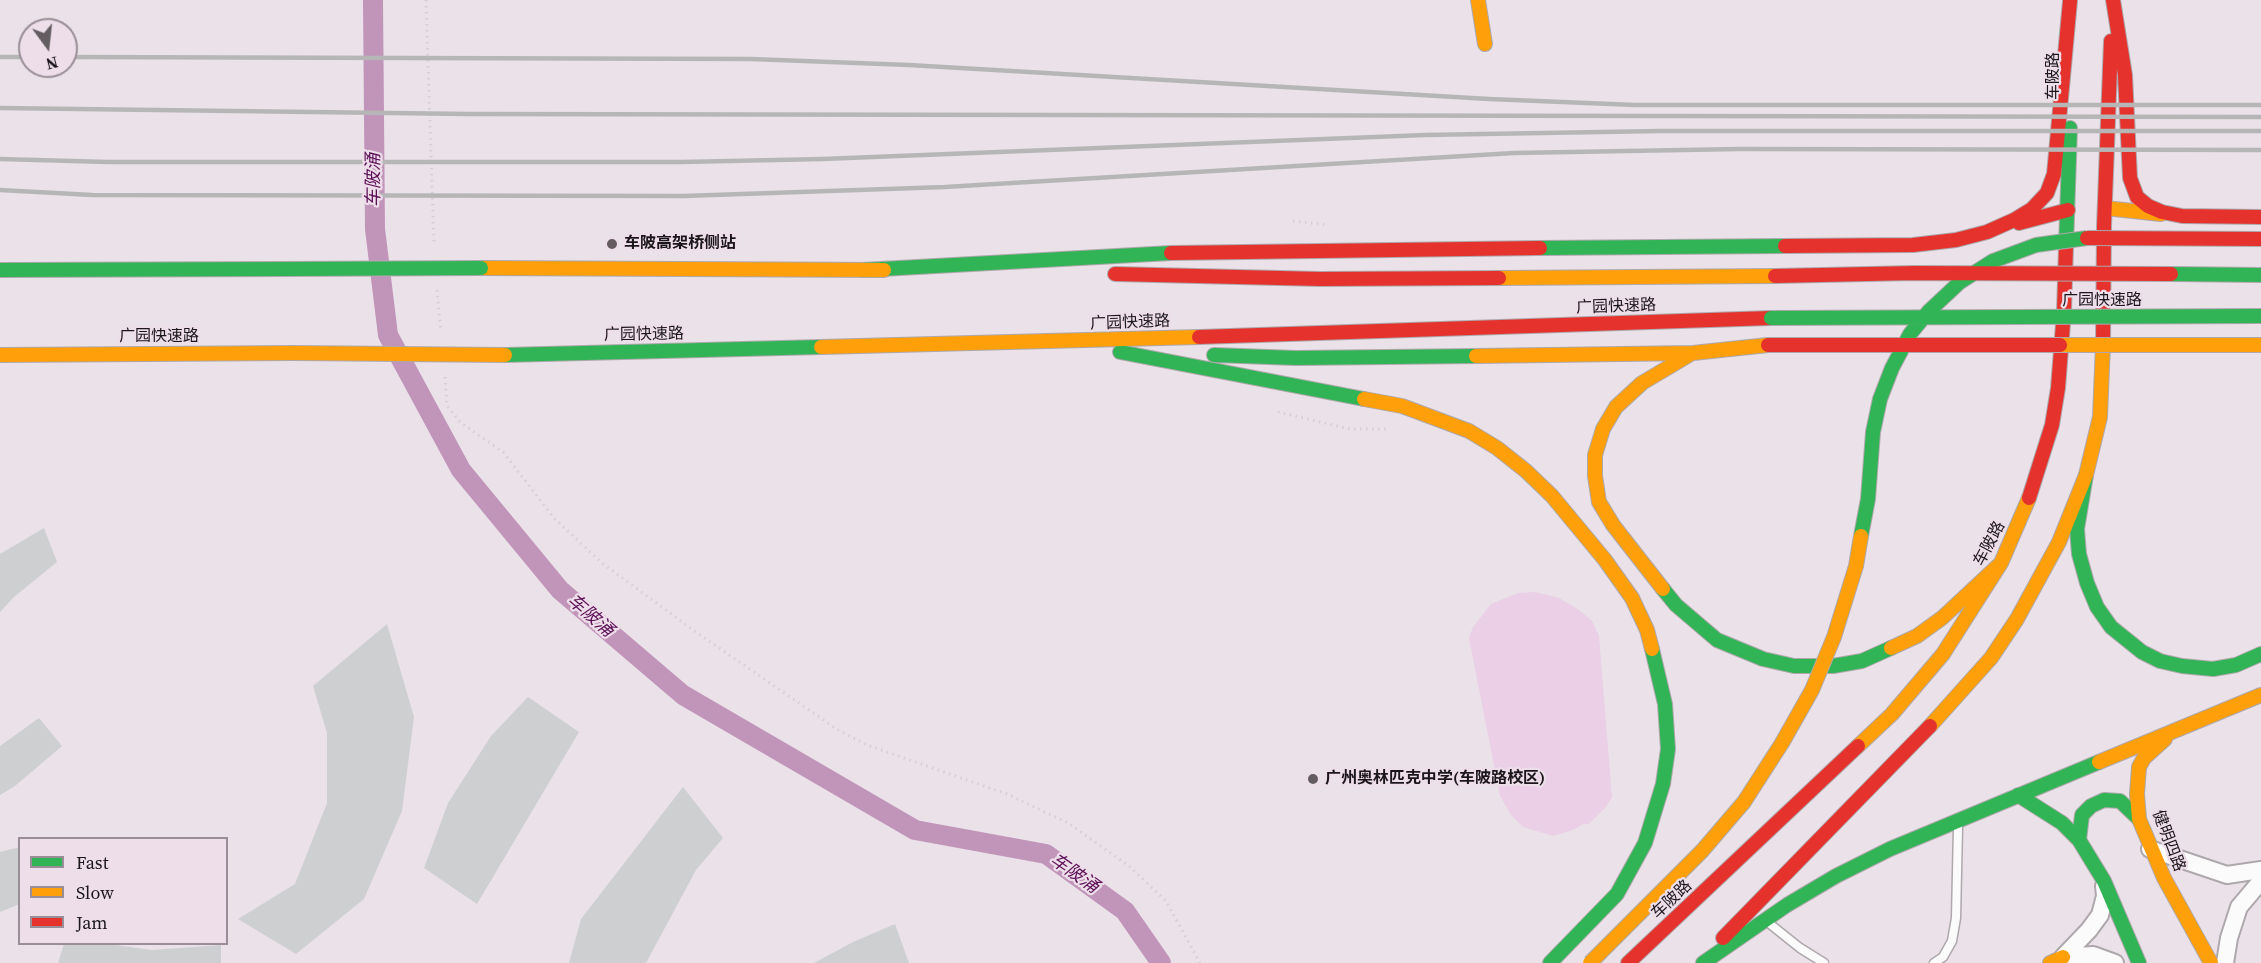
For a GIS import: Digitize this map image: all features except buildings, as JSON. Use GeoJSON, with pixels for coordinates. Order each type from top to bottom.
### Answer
{"type":"FeatureCollection","features":[{"type":"Feature","properties":{"kind":"main road"},"geometry":{"type":"LineString","coordinates":[[1478,0],[1485,44]]}},
{"type":"Feature","properties":{"kind":"main road"},"geometry":{"type":"LineString","coordinates":[[2113,0],[2105,208],[2103,379],[2100,417],[2086,476],[2077,529],[2079,554],[2086,583],[2097,607],[2111,627],[2142,652],[2160,661],[2213,669],[2236,665],[2261,654]]}},
{"type":"Feature","properties":{"kind":"main road"},"geometry":{"type":"LineString","coordinates":[[2113,0],[2125,75],[2130,178],[2137,197],[2148,206],[2162,212],[2182,216]]}},
{"type":"Feature","properties":{"kind":"main road"},"geometry":{"type":"LineString","coordinates":[[1987,232],[2032,209],[2047,193],[2054,174],[2070,1]]}},
{"type":"Feature","properties":{"kind":"main road","name":"车陂路"},"geometry":{"type":"LineString","coordinates":[[1628,963],[1892,714],[1943,654],[2001,563],[2032,492],[2052,425],[2058,388],[2064,311],[2077,209],[2070,174],[2070,1]]}},
{"type":"Feature","properties":{"kind":"main road"},"geometry":{"type":"LineString","coordinates":[[863,270],[1157,254],[1359,249],[1913,245],[1956,240],[2077,209],[2105,208],[2182,216],[2261,217]]}},
{"type":"Feature","properties":{"kind":"main road"},"geometry":{"type":"LineString","coordinates":[[1590,963],[1702,851],[1744,802],[1782,743],[1812,690],[1834,637],[1856,566],[1868,499],[1872,443],[1880,399],[1892,368],[1910,334],[1929,311],[1960,282],[1993,261],[2036,245],[2073,239],[2124,237],[2261,239]]}},
{"type":"Feature","properties":{"kind":"main road"},"geometry":{"type":"LineString","coordinates":[[0,270],[481,268],[1073,273]]}},
{"type":"Feature","properties":{"kind":"main road","name":"广园快速路"},"geometry":{"type":"LineString","coordinates":[[1096,273],[1320,279],[1914,273],[2261,275]]}},
{"type":"Feature","properties":{"kind":"main road","name":"广园快速路"},"geometry":{"type":"LineString","coordinates":[[0,355],[294,353],[505,355],[1067,341],[1771,318],[2261,316]]}},
{"type":"Feature","properties":{"kind":"main road"},"geometry":{"type":"LineString","coordinates":[[1067,341],[1226,356],[1296,358],[1693,353],[1768,345],[2261,345]]}},
{"type":"Feature","properties":{"kind":"main road"},"geometry":{"type":"LineString","coordinates":[[1067,341],[1402,406],[1469,431],[1497,448],[1526,471],[1552,496],[1605,560],[1632,598],[1647,630],[1665,704],[1668,750],[1663,784],[1654,818],[1633,866],[1617,894],[1550,963]]}},
{"type":"Feature","properties":{"kind":"main road"},"geometry":{"type":"LineString","coordinates":[[1693,353],[1642,383],[1616,407],[1603,429],[1595,454],[1595,476],[1599,502],[1613,525],[1676,605],[1717,640],[1751,655],[1794,666],[1833,666],[1862,661],[1917,636],[1942,618],[2001,563]]}},
{"type":"Feature","properties":{"kind":"main road"},"geometry":{"type":"LineString","coordinates":[[1698,963],[1930,728],[1990,658],[2037,586],[2059,542],[2086,476]]}},
{"type":"Feature","properties":{"kind":"main road"},"geometry":{"type":"LineString","coordinates":[[1703,963],[1765,920],[1836,876],[1890,849],[2261,695]]}},
{"type":"Feature","properties":{"kind":"main road","name":"健明四路"},"geometry":{"type":"LineString","coordinates":[[2172,733],[2140,762],[2137,794],[2139,819],[2150,849],[2211,963]]}},
{"type":"Feature","properties":{"kind":"main road"},"geometry":{"type":"LineString","coordinates":[[2018,795],[2062,823],[2079,840],[2104,881],[2139,963]]}},
{"type":"Feature","properties":{"kind":"main road"},"geometry":{"type":"LineString","coordinates":[[2079,840],[2082,815],[2091,806],[2104,800],[2120,801],[2139,819]]}},
{"type":"Feature","properties":{"kind":"street"},"geometry":{"type":"LineString","coordinates":[[2150,849],[2227,874],[2261,870]]}},
{"type":"Feature","properties":{"kind":"street"},"geometry":{"type":"LineString","coordinates":[[2056,960],[2090,930],[2100,915],[2105,897],[2104,881]]}},
{"type":"Feature","properties":{"kind":"street"},"geometry":{"type":"LineString","coordinates":[[2225,963],[2229,938],[2239,907],[2261,881]]}},
{"type":"Feature","properties":{"kind":"street"},"geometry":{"type":"LineString","coordinates":[[2056,960],[2093,955],[2115,963]]}},
{"type":"Feature","properties":{"kind":"lane"},"geometry":{"type":"LineString","coordinates":[[1934,963],[1943,957],[1952,941],[1957,886],[1958,820]]}},
{"type":"Feature","properties":{"kind":"lane"},"geometry":{"type":"LineString","coordinates":[[1765,920],[1800,948],[1824,963]]}},
{"type":"Feature","properties":{"kind":"path"},"geometry":{"type":"LineString","coordinates":[[426,0],[434,255]]}},
{"type":"Feature","properties":{"kind":"path"},"geometry":{"type":"LineString","coordinates":[[437,290],[441,337]]}},
{"type":"Feature","properties":{"kind":"path"},"geometry":{"type":"LineString","coordinates":[[444,372],[447,406],[461,423],[503,452],[554,518],[602,563],[693,630],[838,730],[867,745],[1007,794],[1068,823],[1130,866],[1166,901],[1200,963]]}},
{"type":"Feature","properties":{"kind":"path"},"geometry":{"type":"LineString","coordinates":[[1278,412],[1350,429],[1396,429]]}},
{"type":"Feature","properties":{"kind":"shaded area"},"geometry":{"type":"Polygon","coordinates":[[[1535,592],[1559,598],[1579,610],[1592,621],[1599,636],[1612,797],[1606,807],[1589,824],[1583,824],[1573,830],[1553,836],[1523,827],[1511,815],[1500,796],[1469,638],[1473,627],[1491,604],[1518,593],[1535,592]]]}},
{"type":"Feature","properties":{"kind":"waterway","name":"车陂涌"},"geometry":{"type":"LineString","coordinates":[[373,0],[375,229],[388,335],[461,470],[560,590],[683,695],[915,830],[1046,854],[1125,911],[1161,963]]}},
{"type":"Feature","properties":{"kind":"railway"},"geometry":{"type":"LineString","coordinates":[[0,57],[18,57]]}},
{"type":"Feature","properties":{"kind":"railway"},"geometry":{"type":"LineString","coordinates":[[78,57],[751,59],[909,65],[1489,99],[1635,105],[2261,105]]}},
{"type":"Feature","properties":{"kind":"railway"},"geometry":{"type":"LineString","coordinates":[[0,108],[467,114],[2261,117]]}},
{"type":"Feature","properties":{"kind":"railway"},"geometry":{"type":"LineString","coordinates":[[0,159],[108,162],[682,162],[823,159],[1425,135],[1660,131],[2261,131]]}},
{"type":"Feature","properties":{"kind":"railway"},"geometry":{"type":"LineString","coordinates":[[0,190],[92,195],[684,196],[945,187],[1514,153],[1740,149],[2261,150]]}},
{"type":"Feature","properties":{"kind":"traffic: fast"},"geometry":{"type":"LineString","coordinates":[[2066,246],[2070,128]]}},
{"type":"Feature","properties":{"kind":"traffic: fast"},"geometry":{"type":"LineString","coordinates":[[1861,536],[1868,499],[1873,432],[1880,399],[1892,368],[1910,334],[1929,311],[1960,282],[1993,261],[2036,245],[2087,238]]}},
{"type":"Feature","properties":{"kind":"traffic: fast"},"geometry":{"type":"LineString","coordinates":[[1540,248],[1785,246]]}},
{"type":"Feature","properties":{"kind":"traffic: fast"},"geometry":{"type":"LineString","coordinates":[[863,270],[1171,253]]}},
{"type":"Feature","properties":{"kind":"traffic: fast"},"geometry":{"type":"LineString","coordinates":[[285,269],[481,268]]}},
{"type":"Feature","properties":{"kind":"traffic: fast"},"geometry":{"type":"LineString","coordinates":[[0,270],[285,269]]}},
{"type":"Feature","properties":{"kind":"traffic: fast"},"geometry":{"type":"LineString","coordinates":[[2171,274],[2261,275]]}},
{"type":"Feature","properties":{"kind":"traffic: fast"},"geometry":{"type":"LineString","coordinates":[[1771,318],[2261,316]]}},
{"type":"Feature","properties":{"kind":"traffic: fast"},"geometry":{"type":"LineString","coordinates":[[505,355],[821,347]]}},
{"type":"Feature","properties":{"kind":"traffic: fast"},"geometry":{"type":"LineString","coordinates":[[1120,352],[1364,399]]}},
{"type":"Feature","properties":{"kind":"traffic: fast"},"geometry":{"type":"LineString","coordinates":[[1214,355],[1296,358],[1476,356]]}},
{"type":"Feature","properties":{"kind":"traffic: fast"},"geometry":{"type":"LineString","coordinates":[[2086,475],[2077,529],[2079,554],[2097,607],[2111,627],[2142,652],[2160,661],[2182,666],[2213,669],[2236,665],[2261,654]]}},
{"type":"Feature","properties":{"kind":"traffic: fast"},"geometry":{"type":"LineString","coordinates":[[1663,589],[1676,605],[1717,640],[1763,659],[1794,666],[1833,666],[1862,661],[1891,648]]}},
{"type":"Feature","properties":{"kind":"traffic: fast"},"geometry":{"type":"LineString","coordinates":[[1550,963],[1617,894],[1645,843],[1663,784],[1668,749],[1665,704],[1652,649]]}},
{"type":"Feature","properties":{"kind":"traffic: fast"},"geometry":{"type":"LineString","coordinates":[[1703,963],[1787,905],[1836,876],[1890,849],[2099,762]]}},
{"type":"Feature","properties":{"kind":"traffic: fast"},"geometry":{"type":"LineString","coordinates":[[2018,795],[2062,823],[2079,840],[2104,881],[2139,963]]}},
{"type":"Feature","properties":{"kind":"traffic: fast"},"geometry":{"type":"LineString","coordinates":[[2079,840],[2082,815],[2091,806],[2104,800],[2120,801],[2139,819]]}},
{"type":"Feature","properties":{"kind":"traffic: slow"},"geometry":{"type":"LineString","coordinates":[[1478,0],[1485,44]]}},
{"type":"Feature","properties":{"kind":"traffic: slow"},"geometry":{"type":"LineString","coordinates":[[2105,208],[2161,214]]}},
{"type":"Feature","properties":{"kind":"traffic: slow"},"geometry":{"type":"LineString","coordinates":[[481,268],[884,270]]}},
{"type":"Feature","properties":{"kind":"traffic: slow"},"geometry":{"type":"LineString","coordinates":[[1499,278],[1775,276]]}},
{"type":"Feature","properties":{"kind":"traffic: slow"},"geometry":{"type":"LineString","coordinates":[[821,347],[1199,337]]}},
{"type":"Feature","properties":{"kind":"traffic: slow"},"geometry":{"type":"LineString","coordinates":[[1930,726],[1991,658],[2017,619],[2059,542],[2086,475],[2100,417],[2103,344]]}},
{"type":"Feature","properties":{"kind":"traffic: slow"},"geometry":{"type":"LineString","coordinates":[[1476,356],[1693,353],[1768,345]]}},
{"type":"Feature","properties":{"kind":"traffic: slow"},"geometry":{"type":"LineString","coordinates":[[2060,345],[2261,345]]}},
{"type":"Feature","properties":{"kind":"traffic: slow"},"geometry":{"type":"LineString","coordinates":[[0,355],[294,353]]}},
{"type":"Feature","properties":{"kind":"traffic: slow"},"geometry":{"type":"LineString","coordinates":[[294,353],[505,355]]}},
{"type":"Feature","properties":{"kind":"traffic: slow"},"geometry":{"type":"LineString","coordinates":[[1663,589],[1613,525],[1599,502],[1595,455],[1603,429],[1616,407],[1642,383],[1689,355]]}},
{"type":"Feature","properties":{"kind":"traffic: slow"},"geometry":{"type":"LineString","coordinates":[[1364,399],[1402,406],[1469,431],[1497,448],[1526,471],[1552,496],[1605,560],[1632,598],[1647,630],[1652,649]]}},
{"type":"Feature","properties":{"kind":"traffic: slow"},"geometry":{"type":"LineString","coordinates":[[1858,746],[1892,714],[1943,654],[2001,563],[2029,498]]}},
{"type":"Feature","properties":{"kind":"traffic: slow"},"geometry":{"type":"LineString","coordinates":[[1590,963],[1702,851],[1744,802],[1782,743],[1812,690],[1834,637],[1856,566],[1861,536]]}},
{"type":"Feature","properties":{"kind":"traffic: slow"},"geometry":{"type":"LineString","coordinates":[[1891,648],[1917,636],[1942,618],[2001,563]]}},
{"type":"Feature","properties":{"kind":"traffic: slow"},"geometry":{"type":"LineString","coordinates":[[2099,762],[2261,695]]}},
{"type":"Feature","properties":{"kind":"traffic: slow"},"geometry":{"type":"LineString","coordinates":[[2165,739],[2144,758],[2139,767],[2137,794],[2139,819],[2164,878],[2211,963]]}},
{"type":"Feature","properties":{"kind":"traffic: slow"},"geometry":{"type":"LineString","coordinates":[[2050,963],[2063,957]]}},
{"type":"Feature","properties":{"kind":"traffic: jam"},"geometry":{"type":"LineString","coordinates":[[2113,0],[2125,75],[2130,178],[2137,197],[2148,206],[2162,212],[2182,216],[2261,217]]}},
{"type":"Feature","properties":{"kind":"traffic: jam"},"geometry":{"type":"LineString","coordinates":[[1785,246],[1913,245],[1956,240],[1987,232],[2032,209],[2047,193],[2054,174],[2070,1]]}},
{"type":"Feature","properties":{"kind":"traffic: jam"},"geometry":{"type":"LineString","coordinates":[[2103,344],[2104,226],[2111,41]]}},
{"type":"Feature","properties":{"kind":"traffic: jam"},"geometry":{"type":"LineString","coordinates":[[2019,223],[2068,210]]}},
{"type":"Feature","properties":{"kind":"traffic: jam"},"geometry":{"type":"LineString","coordinates":[[2087,238],[2261,239]]}},
{"type":"Feature","properties":{"kind":"traffic: jam"},"geometry":{"type":"LineString","coordinates":[[2029,498],[2052,425],[2058,388],[2066,246]]}},
{"type":"Feature","properties":{"kind":"traffic: jam"},"geometry":{"type":"LineString","coordinates":[[1171,253],[1540,248]]}},
{"type":"Feature","properties":{"kind":"traffic: jam"},"geometry":{"type":"LineString","coordinates":[[1775,276],[1914,273],[2171,274]]}},
{"type":"Feature","properties":{"kind":"traffic: jam"},"geometry":{"type":"LineString","coordinates":[[1115,274],[1320,279],[1499,278]]}},
{"type":"Feature","properties":{"kind":"traffic: jam"},"geometry":{"type":"LineString","coordinates":[[1199,337],[1771,318]]}},
{"type":"Feature","properties":{"kind":"traffic: jam"},"geometry":{"type":"LineString","coordinates":[[1768,345],[2060,345]]}},
{"type":"Feature","properties":{"kind":"traffic: jam"},"geometry":{"type":"LineString","coordinates":[[1723,938],[1930,726]]}},
{"type":"Feature","properties":{"kind":"traffic: jam"},"geometry":{"type":"LineString","coordinates":[[1628,963],[1858,746]]}},
{"type":"Feature","properties":{"kind":"place","name":"车陂高架桥侧站"},"geometry":{"type":"Point","coordinates":[612,244]}},
{"type":"Feature","properties":{"kind":"place","name":"广州奥林匹克中学(车陂路校区)"},"geometry":{"type":"Point","coordinates":[1313,779]}}]}
